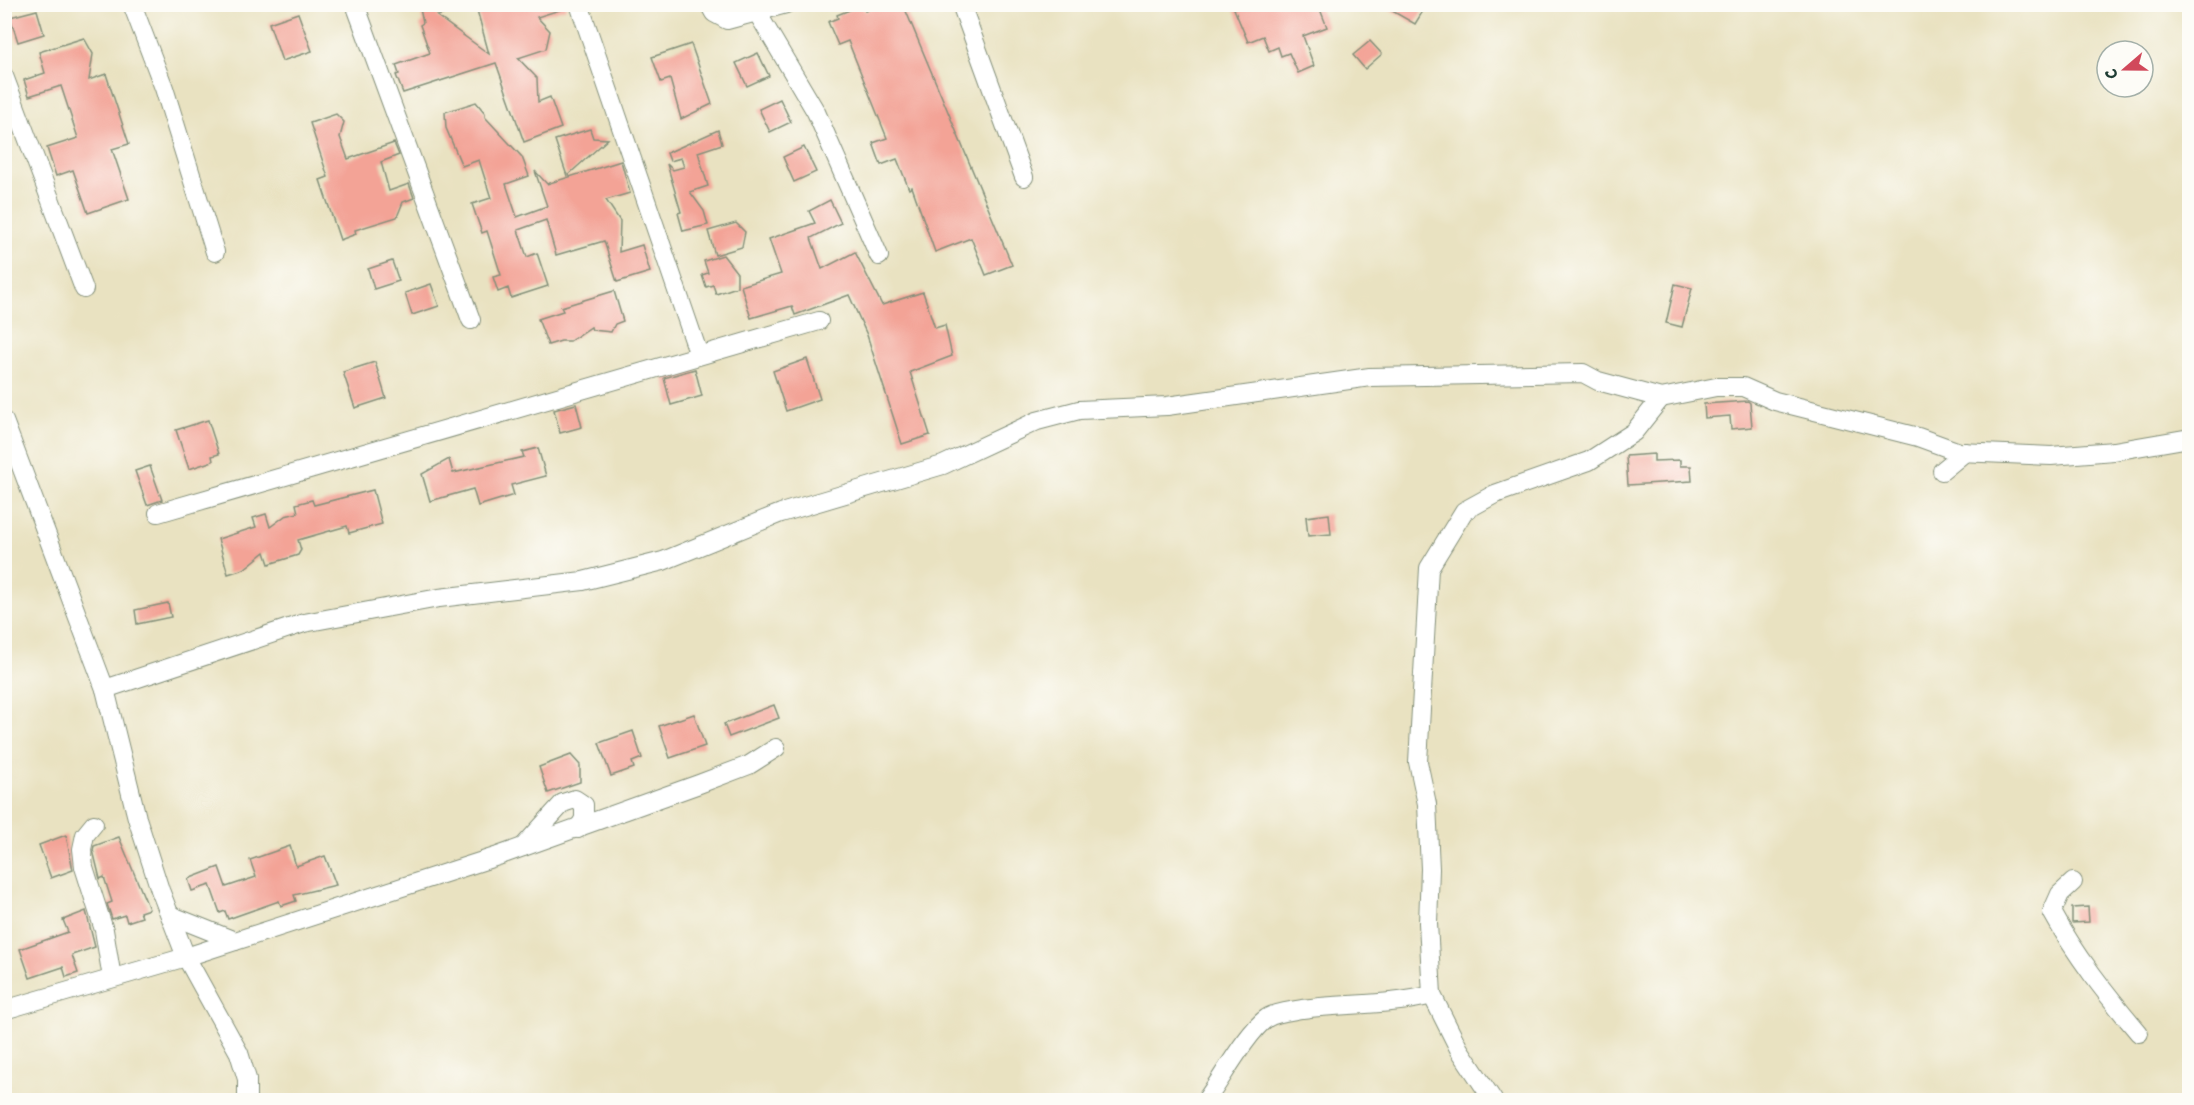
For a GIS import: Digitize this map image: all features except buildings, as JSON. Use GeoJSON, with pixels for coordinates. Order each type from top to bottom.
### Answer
{"type":"FeatureCollection","features":[{"type":"Feature","properties":{"kind":"street"},"geometry":{"type":"LineString","coordinates":[[132,4],[164,88],[215,252]]}},
{"type":"Feature","properties":{"kind":"street"},"geometry":{"type":"LineString","coordinates":[[355,4],[471,320]]}},
{"type":"Feature","properties":{"kind":"street"},"geometry":{"type":"LineString","coordinates":[[579,4],[699,356]]}},
{"type":"Feature","properties":{"kind":"street"},"geometry":{"type":"LineString","coordinates":[[709,4],[714,13],[727,20],[758,14],[786,4]]}},
{"type":"Feature","properties":{"kind":"street"},"geometry":{"type":"LineString","coordinates":[[961,4],[1024,177]]}},
{"type":"Feature","properties":{"kind":"street"},"geometry":{"type":"LineString","coordinates":[[758,14],[816,112],[879,256]]}},
{"type":"Feature","properties":{"kind":"street"},"geometry":{"type":"LineString","coordinates":[[4,76],[84,289]]}},
{"type":"Feature","properties":{"kind":"street"},"geometry":{"type":"LineString","coordinates":[[158,513],[819,321]]}},
{"type":"Feature","properties":{"kind":"street"},"geometry":{"type":"LineString","coordinates":[[105,689],[304,623],[439,598],[583,581],[663,561],[781,513],[943,465],[1037,421],[1078,410],[1167,406],[1370,377],[1583,373],[1598,381],[1661,398],[1716,387],[1743,387],[1775,401],[1965,452],[2051,456],[2190,445]]}},
{"type":"Feature","properties":{"kind":"street"},"geometry":{"type":"LineString","coordinates":[[1493,1101],[1459,1049],[1431,995],[1427,804],[1418,762],[1429,567],[1464,511],[1495,494],[1589,461],[1634,432],[1661,398]]}},
{"type":"Feature","properties":{"kind":"street"},"geometry":{"type":"LineString","coordinates":[[4,421],[105,689],[137,818],[170,915],[186,957],[239,1053],[247,1079],[244,1098]]}},
{"type":"Feature","properties":{"kind":"street"},"geometry":{"type":"LineString","coordinates":[[2114,451],[2190,438]]}},
{"type":"Feature","properties":{"kind":"street"},"geometry":{"type":"LineString","coordinates":[[1942,471],[1965,452]]}},
{"type":"Feature","properties":{"kind":"street"},"geometry":{"type":"LineString","coordinates":[[4,1010],[186,957],[578,829],[748,765],[776,747]]}},
{"type":"Feature","properties":{"kind":"street"},"geometry":{"type":"LineString","coordinates":[[523,847],[563,803],[575,799],[584,805],[584,819],[578,829]]}},
{"type":"Feature","properties":{"kind":"street"},"geometry":{"type":"LineString","coordinates":[[94,824],[85,835],[82,849],[84,867],[104,930],[112,978]]}},
{"type":"Feature","properties":{"kind":"street"},"geometry":{"type":"LineString","coordinates":[[2073,882],[2060,894],[2052,912],[2068,941],[2096,980],[2139,1033]]}},
{"type":"Feature","properties":{"kind":"street"},"geometry":{"type":"LineString","coordinates":[[170,915],[235,941]]}},
{"type":"Feature","properties":{"kind":"street"},"geometry":{"type":"LineString","coordinates":[[1206,1101],[1249,1039],[1267,1018],[1289,1011],[1333,1004],[1418,999],[1431,995]]}}]}
